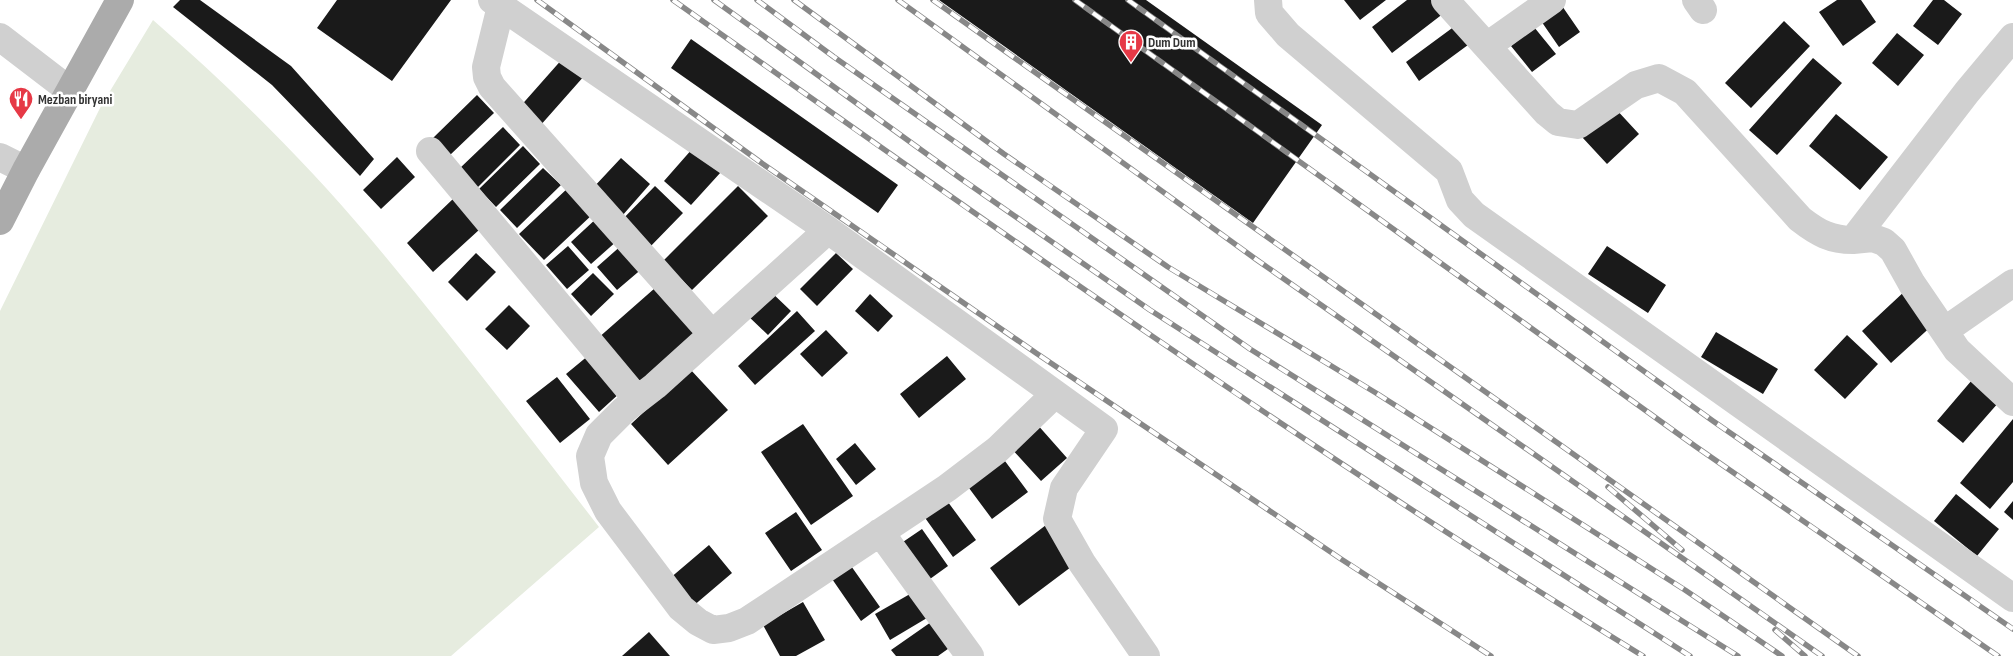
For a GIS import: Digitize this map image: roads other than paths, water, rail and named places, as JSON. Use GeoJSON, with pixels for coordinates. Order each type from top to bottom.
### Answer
{"type":"FeatureCollection","features":[{"type":"Feature","properties":{"kind":"main road"},"geometry":{"type":"LineString","coordinates":[[0,221],[69,90],[120,0]]}},
{"type":"Feature","properties":{"kind":"street"},"geometry":{"type":"LineString","coordinates":[[1268,0],[1269,13],[1288,35],[1449,171],[1460,200],[1474,214],[2013,598]]}},
{"type":"Feature","properties":{"kind":"street"},"geometry":{"type":"LineString","coordinates":[[1446,0],[1547,113],[1558,122],[1578,125],[1636,85],[1659,78],[1685,92],[1800,219],[1816,232],[1835,240],[1873,238],[1884,242],[1893,250],[1912,284],[1957,350],[2013,402]]}},
{"type":"Feature","properties":{"kind":"street"},"geometry":{"type":"LineString","coordinates":[[1487,46],[1552,0]]}},
{"type":"Feature","properties":{"kind":"street"},"geometry":{"type":"LineString","coordinates":[[712,334],[492,87],[487,77],[486,67],[496,3],[828,230],[1104,429],[1064,488],[1058,519],[1082,563],[1146,656]]}},
{"type":"Feature","properties":{"kind":"street"},"geometry":{"type":"LineString","coordinates":[[0,36],[69,90]]}},
{"type":"Feature","properties":{"kind":"street"},"geometry":{"type":"LineString","coordinates":[[1853,240],[1967,92],[2013,37]]}},
{"type":"Feature","properties":{"kind":"street"},"geometry":{"type":"LineString","coordinates":[[430,151],[637,399]]}},
{"type":"Feature","properties":{"kind":"street"},"geometry":{"type":"LineString","coordinates":[[0,157],[26,170]]}},
{"type":"Feature","properties":{"kind":"street"},"geometry":{"type":"LineString","coordinates":[[828,230],[655,386],[624,410],[599,435],[590,456],[594,484],[624,536],[681,608],[698,622],[714,630],[729,628],[748,621],[947,488],[997,450],[1055,394]]}},
{"type":"Feature","properties":{"kind":"street"},"geometry":{"type":"LineString","coordinates":[[1944,331],[2013,283]]}},
{"type":"Feature","properties":{"kind":"street"},"geometry":{"type":"LineString","coordinates":[[880,532],[970,656]]}},
{"type":"Feature","properties":{"kind":"railway"},"geometry":{"type":"LineString","coordinates":[[537,0],[763,164],[1036,353],[1341,559],[1491,656]]}},
{"type":"Feature","properties":{"kind":"railway"},"geometry":{"type":"LineString","coordinates":[[673,0],[1152,336],[1396,499],[1519,579],[1643,656]]}},
{"type":"Feature","properties":{"kind":"railway"},"geometry":{"type":"LineString","coordinates":[[714,0],[960,178],[1150,310],[1690,656]]}},
{"type":"Feature","properties":{"kind":"railway"},"geometry":{"type":"LineString","coordinates":[[757,0],[834,57],[1250,349],[1738,656]]}},
{"type":"Feature","properties":{"kind":"railway"},"geometry":{"type":"LineString","coordinates":[[794,0],[1004,154],[1168,267],[1376,393],[1685,590],[1782,656]]}},
{"type":"Feature","properties":{"kind":"railway"},"geometry":{"type":"LineString","coordinates":[[898,0],[1257,260],[1822,656]]}},
{"type":"Feature","properties":{"kind":"railway"},"geometry":{"type":"LineString","coordinates":[[933,0],[1858,656]]}},
{"type":"Feature","properties":{"kind":"railway"},"geometry":{"type":"LineString","coordinates":[[1075,0],[1695,446],[1998,656]]}},
{"type":"Feature","properties":{"kind":"railway"},"geometry":{"type":"LineString","coordinates":[[1128,0],[1713,421],[2013,629]]}},
{"type":"Feature","properties":{"kind":"railway"},"geometry":{"type":"LineString","coordinates":[[1608,487],[1682,550]]}},
{"type":"Feature","properties":{"kind":"railway"},"geometry":{"type":"LineString","coordinates":[[1775,630],[1805,656]]}},
{"type":"Feature","properties":{"kind":"place","name":"Dum Dum"},"geometry":{"type":"Point","coordinates":[1131,63]}},
{"type":"Feature","properties":{"kind":"place","name":"Mezban biryani"},"geometry":{"type":"Point","coordinates":[21,120]}}]}
